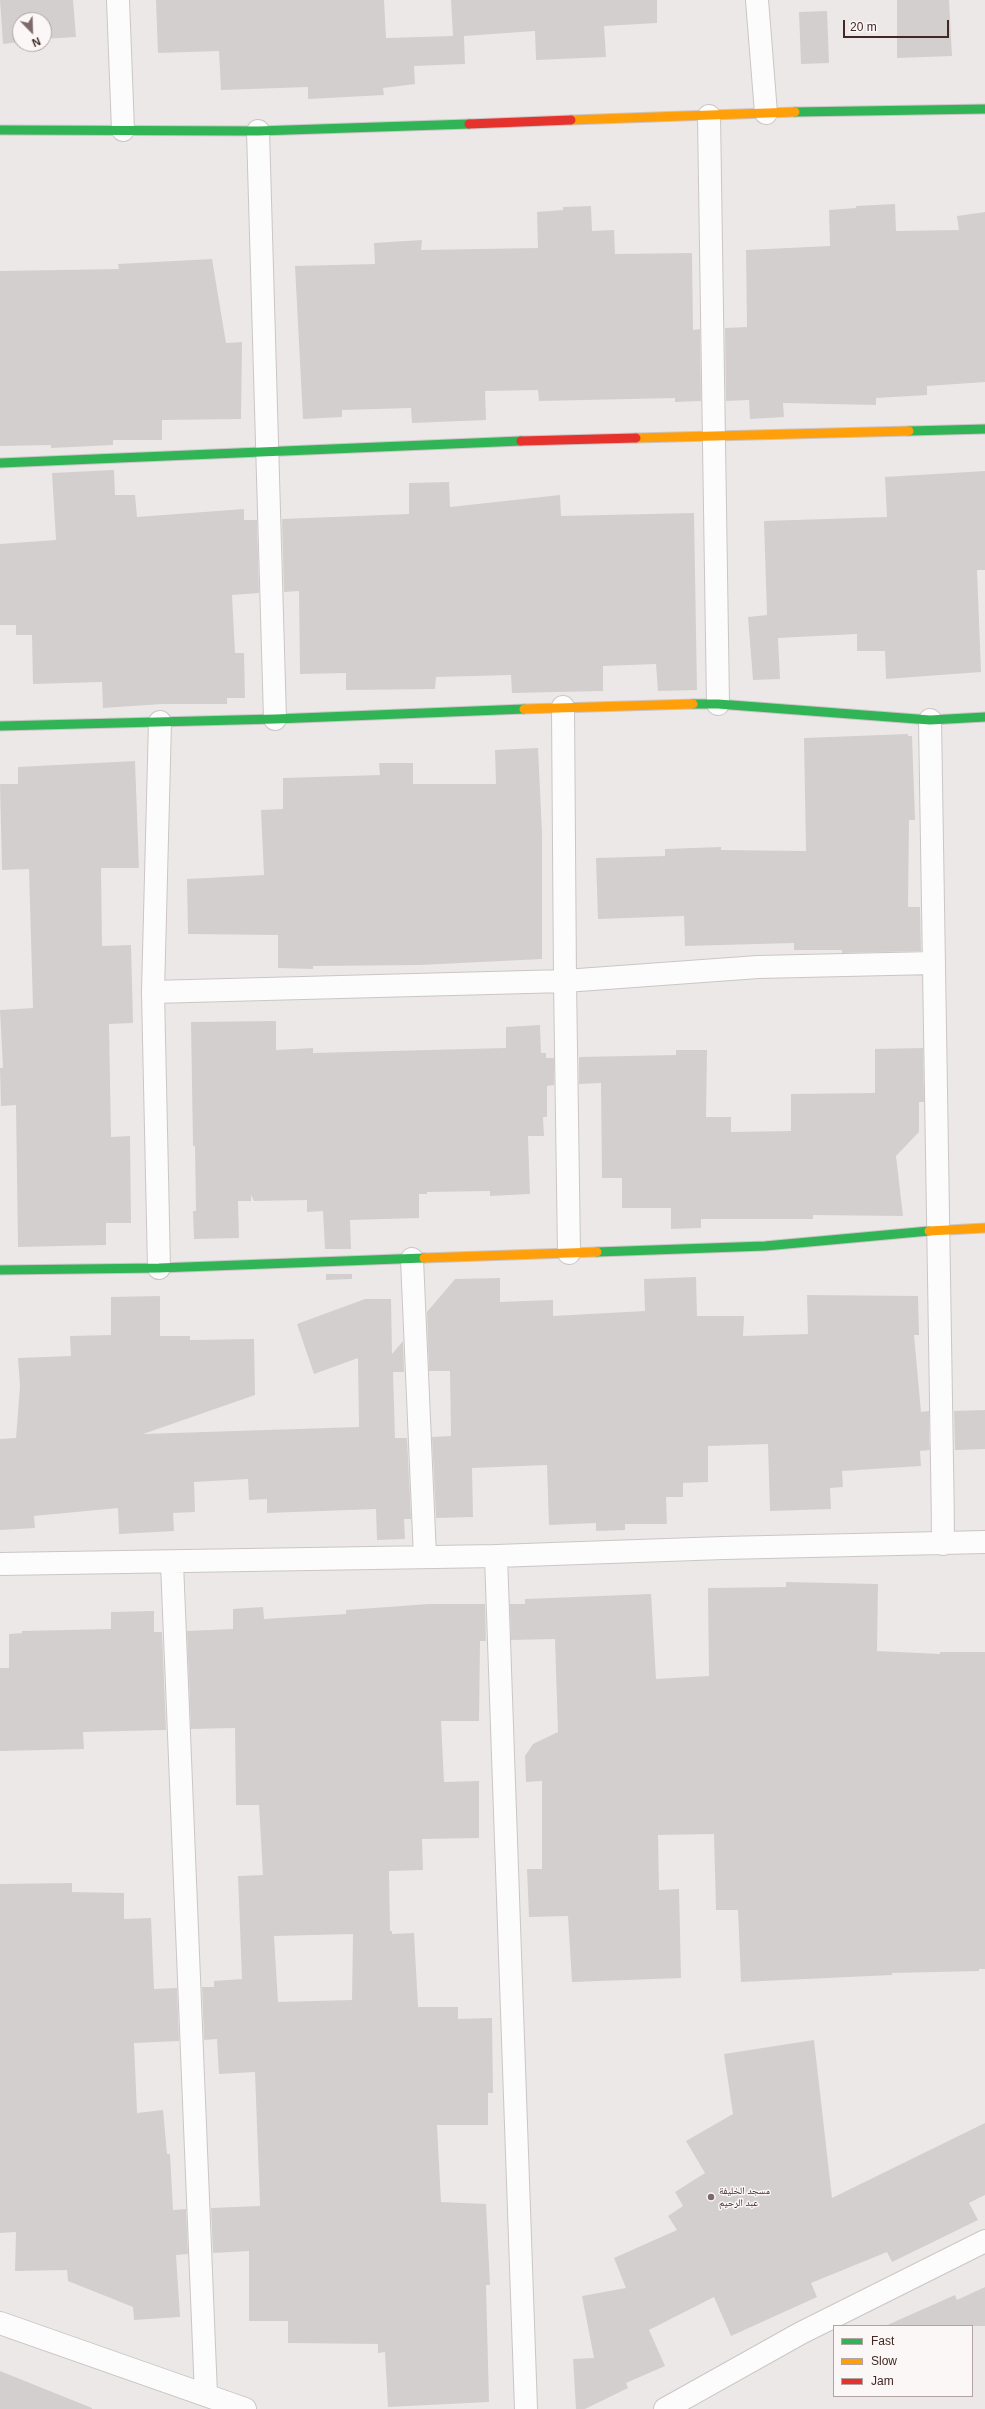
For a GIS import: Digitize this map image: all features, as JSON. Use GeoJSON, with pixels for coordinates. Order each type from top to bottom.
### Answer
{"type":"FeatureCollection","features":[{"type":"Feature","properties":{"kind":"street"},"geometry":{"type":"LineString","coordinates":[[118,0],[123,130]]}},
{"type":"Feature","properties":{"kind":"street"},"geometry":{"type":"LineString","coordinates":[[757,0],[766,113]]}},
{"type":"Feature","properties":{"kind":"street"},"geometry":{"type":"LineString","coordinates":[[0,130],[258,131],[766,113],[985,109]]}},
{"type":"Feature","properties":{"kind":"street"},"geometry":{"type":"LineString","coordinates":[[708,116],[718,704]]}},
{"type":"Feature","properties":{"kind":"street"},"geometry":{"type":"LineString","coordinates":[[258,131],[275,719]]}},
{"type":"Feature","properties":{"kind":"street"},"geometry":{"type":"LineString","coordinates":[[0,463],[267,450],[714,435],[985,429]]}},
{"type":"Feature","properties":{"kind":"street"},"geometry":{"type":"LineString","coordinates":[[0,726],[275,719],[563,707],[718,704],[930,720],[985,717]]}},
{"type":"Feature","properties":{"kind":"street"},"geometry":{"type":"LineString","coordinates":[[563,707],[569,1253]]}},
{"type":"Feature","properties":{"kind":"street"},"geometry":{"type":"LineString","coordinates":[[930,720],[933,963],[940,1230],[943,1544]]}},
{"type":"Feature","properties":{"kind":"street"},"geometry":{"type":"LineString","coordinates":[[159,1268],[153,992],[160,722]]}},
{"type":"Feature","properties":{"kind":"street"},"geometry":{"type":"LineString","coordinates":[[153,992],[565,981],[758,967],[933,963]]}},
{"type":"Feature","properties":{"kind":"street"},"geometry":{"type":"LineString","coordinates":[[0,1270],[159,1268],[765,1246],[940,1230],[985,1228]]}},
{"type":"Feature","properties":{"kind":"street"},"geometry":{"type":"LineString","coordinates":[[412,1259],[426,1557]]}},
{"type":"Feature","properties":{"kind":"street"},"geometry":{"type":"LineString","coordinates":[[0,1564],[172,1563],[496,1556],[723,1548],[985,1542]]}},
{"type":"Feature","properties":{"kind":"street"},"geometry":{"type":"LineString","coordinates":[[496,1556],[526,2409]]}},
{"type":"Feature","properties":{"kind":"street"},"geometry":{"type":"LineString","coordinates":[[172,1563],[206,2395]]}},
{"type":"Feature","properties":{"kind":"street"},"geometry":{"type":"LineString","coordinates":[[665,2409],[801,2333],[985,2241]]}},
{"type":"Feature","properties":{"kind":"street"},"geometry":{"type":"LineString","coordinates":[[0,2323],[245,2409]]}},
{"type":"Feature","properties":{"kind":"building"},"geometry":{"type":"Polygon","coordinates":[[[0,0],[73,0],[76,37],[52,38],[52,12],[12,12],[12,43],[3,44],[0,0]]]}},
{"type":"Feature","properties":{"kind":"building"},"geometry":{"type":"Polygon","coordinates":[[[156,0],[384,0],[386,38],[453,36],[451,0],[657,0],[657,23],[604,26],[606,57],[536,60],[535,31],[464,36],[465,64],[414,66],[415,84],[383,88],[384,95],[308,99],[308,87],[221,90],[219,51],[158,53],[156,0]]]}},
{"type":"Feature","properties":{"kind":"building"},"geometry":{"type":"Polygon","coordinates":[[[897,0],[949,0],[952,56],[897,58],[897,0]]]}},
{"type":"Feature","properties":{"kind":"building"},"geometry":{"type":"Polygon","coordinates":[[[827,11],[829,63],[801,64],[799,12],[827,11]]]}},
{"type":"Feature","properties":{"kind":"building"},"geometry":{"type":"Polygon","coordinates":[[[895,204],[896,231],[959,230],[957,216],[985,212],[985,382],[927,386],[927,395],[876,398],[876,405],[783,403],[784,417],[750,419],[749,400],[726,401],[725,328],[747,327],[746,250],[830,246],[829,210],[856,208],[856,206],[895,204]]]}},
{"type":"Feature","properties":{"kind":"building"},"geometry":{"type":"Polygon","coordinates":[[[591,206],[592,231],[614,230],[615,254],[692,253],[693,330],[700,329],[701,401],[675,402],[675,398],[539,401],[538,390],[485,391],[486,420],[412,423],[411,408],[342,410],[342,417],[303,419],[295,266],[375,264],[374,243],[422,240],[421,250],[538,248],[537,212],[563,210],[563,207],[591,206]]]}},
{"type":"Feature","properties":{"kind":"building"},"geometry":{"type":"Polygon","coordinates":[[[212,259],[226,343],[242,342],[241,419],[162,420],[162,440],[113,440],[113,445],[51,448],[51,445],[0,446],[0,271],[119,269],[118,264],[212,259]]]}},
{"type":"Feature","properties":{"kind":"building"},"geometry":{"type":"Polygon","coordinates":[[[114,470],[115,495],[135,495],[137,517],[244,509],[244,520],[257,520],[259,593],[232,595],[235,653],[244,653],[245,698],[227,698],[227,704],[162,704],[103,708],[102,682],[33,684],[32,635],[16,635],[16,625],[0,625],[0,544],[56,540],[52,473],[114,470]]]}},
{"type":"Feature","properties":{"kind":"building"},"geometry":{"type":"Polygon","coordinates":[[[985,471],[985,570],[977,570],[981,672],[886,679],[885,651],[857,651],[857,634],[778,638],[780,679],[753,680],[748,617],[767,615],[764,521],[887,517],[885,477],[985,471]]]}},
{"type":"Feature","properties":{"kind":"building"},"geometry":{"type":"Polygon","coordinates":[[[449,482],[450,507],[560,495],[561,516],[694,513],[697,690],[658,691],[656,664],[603,666],[603,691],[512,693],[511,675],[436,677],[435,689],[346,690],[346,673],[300,674],[299,591],[284,592],[282,519],[409,514],[409,483],[449,482]]]}},
{"type":"Feature","properties":{"kind":"building"},"geometry":{"type":"Polygon","coordinates":[[[908,734],[908,736],[912,736],[915,820],[909,820],[908,907],[920,907],[921,951],[842,953],[842,950],[794,950],[794,943],[685,946],[684,916],[598,919],[596,858],[665,856],[665,849],[721,847],[721,850],[806,851],[804,738],[908,734]]]}},
{"type":"Feature","properties":{"kind":"building"},"geometry":{"type":"Polygon","coordinates":[[[538,748],[542,833],[542,959],[420,965],[313,966],[313,969],[278,968],[278,935],[188,934],[187,879],[264,875],[261,810],[283,809],[283,778],[380,775],[379,763],[413,763],[413,784],[496,784],[495,750],[538,748]]]}},
{"type":"Feature","properties":{"kind":"building"},"geometry":{"type":"Polygon","coordinates":[[[135,761],[139,868],[101,868],[102,946],[131,945],[133,1023],[109,1024],[111,1137],[130,1136],[131,1223],[106,1223],[106,1245],[18,1247],[16,1105],[1,1106],[0,1068],[3,1068],[0,1010],[33,1008],[29,869],[2,870],[0,784],[18,784],[18,767],[135,761]]]}},
{"type":"Feature","properties":{"kind":"building"},"geometry":{"type":"Polygon","coordinates":[[[276,1021],[276,1050],[313,1048],[313,1053],[506,1048],[506,1027],[540,1025],[541,1053],[546,1053],[546,1058],[554,1058],[554,1085],[547,1086],[547,1117],[543,1117],[544,1136],[528,1136],[530,1194],[490,1196],[490,1191],[427,1192],[427,1194],[419,1194],[419,1218],[350,1220],[351,1249],[325,1249],[323,1211],[307,1212],[307,1200],[254,1201],[251,1195],[251,1201],[238,1201],[239,1238],[194,1239],[193,1211],[196,1211],[195,1146],[193,1146],[191,1022],[276,1021]]]}},
{"type":"Feature","properties":{"kind":"building"},"geometry":{"type":"Polygon","coordinates":[[[923,1048],[924,1102],[919,1102],[919,1132],[896,1156],[903,1216],[813,1215],[813,1219],[701,1219],[701,1228],[671,1229],[671,1208],[622,1208],[622,1178],[602,1178],[601,1083],[579,1084],[579,1057],[676,1055],[676,1050],[707,1050],[706,1117],[731,1117],[731,1132],[791,1131],[791,1094],[875,1093],[875,1049],[923,1048]]]}},
{"type":"Feature","properties":{"kind":"building"},"geometry":{"type":"Polygon","coordinates":[[[326,1274],[352,1274],[352,1279],[326,1280],[326,1274]]]}},
{"type":"Feature","properties":{"kind":"building"},"geometry":{"type":"Polygon","coordinates":[[[696,1277],[697,1316],[744,1316],[743,1336],[808,1334],[807,1295],[918,1296],[919,1335],[914,1335],[921,1412],[929,1411],[930,1450],[920,1451],[921,1466],[842,1471],[843,1487],[830,1488],[831,1509],[770,1511],[768,1444],[708,1446],[708,1482],[683,1483],[683,1497],[666,1497],[667,1524],[625,1524],[625,1530],[596,1531],[596,1523],[549,1525],[547,1465],[472,1468],[473,1517],[436,1518],[432,1437],[451,1436],[450,1371],[429,1371],[427,1312],[455,1279],[500,1278],[500,1302],[553,1300],[553,1316],[645,1311],[644,1279],[696,1277]]]}},
{"type":"Feature","properties":{"kind":"building"},"geometry":{"type":"Polygon","coordinates":[[[160,1296],[160,1336],[190,1336],[190,1340],[254,1339],[255,1395],[143,1434],[359,1427],[358,1358],[314,1374],[297,1324],[365,1299],[391,1299],[392,1354],[403,1341],[404,1372],[393,1372],[395,1438],[407,1438],[411,1519],[404,1519],[405,1539],[377,1540],[376,1509],[267,1513],[267,1499],[249,1500],[248,1479],[194,1482],[195,1512],[173,1513],[174,1531],[119,1534],[118,1508],[34,1516],[35,1528],[0,1530],[0,1439],[16,1438],[20,1386],[18,1358],[71,1356],[70,1336],[111,1335],[111,1297],[160,1296]]]}},
{"type":"Feature","properties":{"kind":"building"},"geometry":{"type":"Polygon","coordinates":[[[985,1410],[985,1449],[955,1450],[954,1411],[985,1410]]]}},
{"type":"Feature","properties":{"kind":"building"},"geometry":{"type":"Polygon","coordinates":[[[786,1582],[878,1584],[877,1651],[940,1654],[940,1652],[985,1652],[985,1969],[979,1969],[979,1971],[892,1973],[892,1975],[741,1982],[738,1910],[716,1910],[714,1834],[658,1835],[659,1890],[679,1889],[681,1978],[572,1982],[568,1916],[529,1917],[527,1869],[542,1869],[542,1781],[526,1782],[525,1756],[533,1744],[558,1732],[555,1639],[511,1640],[510,1604],[525,1604],[525,1599],[651,1594],[656,1679],[709,1676],[708,1588],[786,1587],[786,1582]]]}},
{"type":"Feature","properties":{"kind":"building"},"geometry":{"type":"Polygon","coordinates":[[[429,1604],[485,1604],[486,1641],[480,1641],[479,1721],[441,1721],[444,1782],[479,1781],[479,1838],[422,1839],[423,1870],[389,1871],[390,1931],[392,1931],[392,1934],[414,1933],[418,2007],[458,2007],[458,2019],[492,2018],[493,2093],[488,2093],[488,2125],[437,2125],[441,2202],[486,2204],[490,2285],[486,2285],[489,2402],[388,2407],[385,2352],[378,2353],[378,2344],[288,2343],[288,2321],[249,2321],[249,2251],[213,2253],[211,2208],[260,2206],[255,2072],[219,2074],[217,2039],[204,2040],[202,1987],[214,1987],[214,1981],[242,1979],[238,1876],[263,1875],[259,1805],[236,1805],[235,1728],[191,1729],[187,1631],[233,1629],[233,1609],[263,1607],[264,1619],[346,1614],[346,1610],[429,1604]],[[353,1934],[274,1936],[278,2002],[352,2000],[353,1934]]]}},
{"type":"Feature","properties":{"kind":"building"},"geometry":{"type":"Polygon","coordinates":[[[154,1611],[154,1632],[162,1632],[166,1730],[83,1732],[84,1749],[0,1751],[0,1668],[9,1668],[9,1634],[22,1633],[22,1631],[111,1629],[111,1612],[154,1611]]]}},
{"type":"Feature","properties":{"kind":"building"},"geometry":{"type":"Polygon","coordinates":[[[72,1883],[72,1892],[124,1893],[124,1919],[151,1918],[154,1989],[177,1988],[179,2041],[134,2043],[137,2113],[163,2110],[167,2154],[170,2154],[173,2210],[186,2209],[188,2254],[176,2255],[180,2317],[134,2320],[133,2307],[68,2281],[67,2270],[15,2271],[16,2232],[0,2233],[0,1884],[72,1883]]]}},
{"type":"Feature","properties":{"kind":"building"},"geometry":{"type":"Polygon","coordinates":[[[814,2040],[832,2198],[985,2123],[985,2195],[969,2203],[978,2220],[892,2262],[887,2252],[811,2283],[817,2297],[731,2336],[714,2297],[649,2330],[665,2366],[626,2383],[628,2388],[585,2409],[576,2409],[573,2359],[594,2358],[582,2296],[626,2288],[614,2258],[677,2230],[668,2216],[683,2206],[675,2192],[705,2173],[686,2141],[733,2114],[724,2054],[814,2040]]]}},
{"type":"Feature","properties":{"kind":"building"},"geometry":{"type":"Polygon","coordinates":[[[985,2287],[985,2326],[887,2325],[955,2295],[957,2300],[985,2287]]]}},
{"type":"Feature","properties":{"kind":"building"},"geometry":{"type":"Polygon","coordinates":[[[0,2371],[92,2408],[92,2409],[0,2409],[0,2371]]]}},
{"type":"Feature","properties":{"kind":"traffic: fast"},"geometry":{"type":"LineString","coordinates":[[795,112],[985,109]]}},
{"type":"Feature","properties":{"kind":"traffic: fast"},"geometry":{"type":"LineString","coordinates":[[0,130],[258,131],[469,124]]}},
{"type":"Feature","properties":{"kind":"traffic: fast"},"geometry":{"type":"LineString","coordinates":[[909,431],[985,429]]}},
{"type":"Feature","properties":{"kind":"traffic: fast"},"geometry":{"type":"LineString","coordinates":[[0,463],[521,441]]}},
{"type":"Feature","properties":{"kind":"traffic: fast"},"geometry":{"type":"LineString","coordinates":[[693,704],[718,704],[930,720],[985,717]]}},
{"type":"Feature","properties":{"kind":"traffic: fast"},"geometry":{"type":"LineString","coordinates":[[0,726],[275,719],[524,709]]}},
{"type":"Feature","properties":{"kind":"traffic: fast"},"geometry":{"type":"LineString","coordinates":[[597,1252],[765,1246],[929,1231]]}},
{"type":"Feature","properties":{"kind":"traffic: fast"},"geometry":{"type":"LineString","coordinates":[[0,1270],[159,1268],[424,1258]]}},
{"type":"Feature","properties":{"kind":"traffic: slow"},"geometry":{"type":"LineString","coordinates":[[571,120],[795,112]]}},
{"type":"Feature","properties":{"kind":"traffic: slow"},"geometry":{"type":"LineString","coordinates":[[636,438],[909,431]]}},
{"type":"Feature","properties":{"kind":"traffic: slow"},"geometry":{"type":"LineString","coordinates":[[524,709],[693,704]]}},
{"type":"Feature","properties":{"kind":"traffic: slow"},"geometry":{"type":"LineString","coordinates":[[929,1231],[985,1228]]}},
{"type":"Feature","properties":{"kind":"traffic: slow"},"geometry":{"type":"LineString","coordinates":[[424,1258],[597,1252]]}},
{"type":"Feature","properties":{"kind":"traffic: jam"},"geometry":{"type":"LineString","coordinates":[[469,124],[571,120]]}},
{"type":"Feature","properties":{"kind":"traffic: jam"},"geometry":{"type":"LineString","coordinates":[[521,441],[636,438]]}},
{"type":"Feature","properties":{"kind":"place","name":"مسجد الخليفة عبد الرحيم"},"geometry":{"type":"Point","coordinates":[711,2197]}}]}
